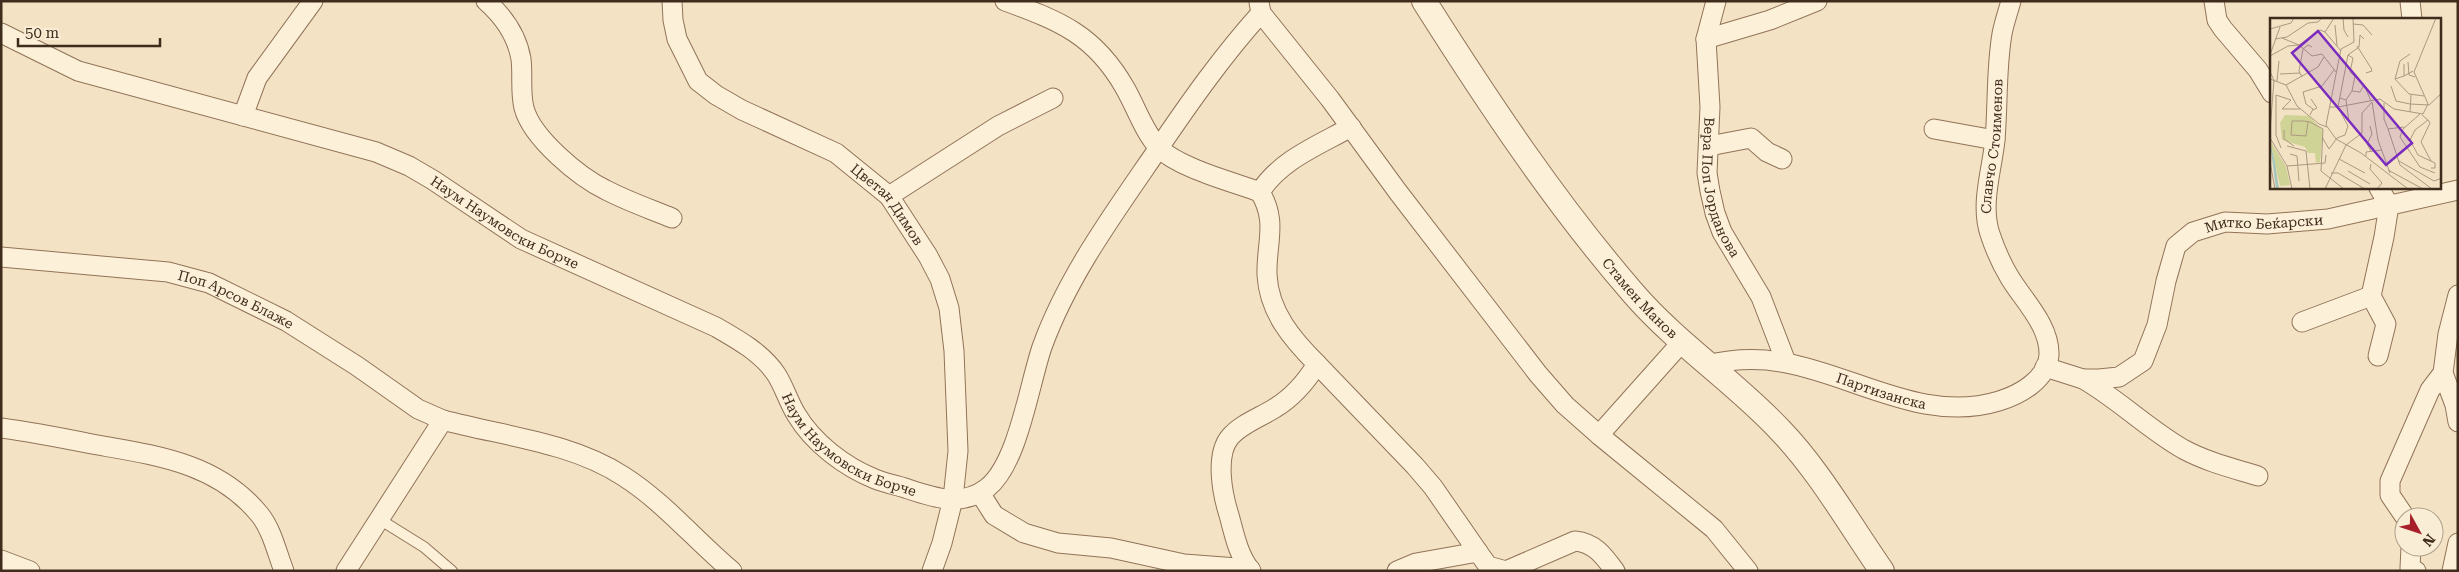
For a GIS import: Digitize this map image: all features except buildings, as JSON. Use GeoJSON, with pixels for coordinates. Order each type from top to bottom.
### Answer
{"type":"FeatureCollection","features":[{"type":"Feature","properties":{"kind":"street"},"geometry":{"type":"LineString","coordinates":[[243,116],[256,78],[313,1]]}},
{"type":"Feature","properties":{"kind":"street"},"geometry":{"type":"LineString","coordinates":[[486,1],[502,15],[515,42],[521,59],[525,110],[533,128],[553,152],[604,190],[672,218]]}},
{"type":"Feature","properties":{"kind":"street","name":"Цветан Димов"},"geometry":{"type":"LineString","coordinates":[[672,1],[672,20],[677,39],[686,61],[698,81],[716,95],[742,110],[836,153],[889,196],[928,256],[940,279],[949,308],[954,351],[958,451],[953,499],[942,543],[932,571]]}},
{"type":"Feature","properties":{"kind":"street"},"geometry":{"type":"LineString","coordinates":[[1005,1],[1041,14],[1086,39],[1111,64],[1159,148],[1170,157],[1183,164],[1260,192],[1269,206],[1270,226],[1267,275],[1272,299],[1281,323],[1433,487],[1488,566],[1506,571],[1575,541],[1586,542],[1599,551],[1615,571]]}},
{"type":"Feature","properties":{"kind":"street","name":"Стамен Манов"},"geometry":{"type":"LineString","coordinates":[[1424,1],[1493,105],[1576,222],[1633,293],[1681,343],[1746,397],[1802,453],[1882,571]]}},
{"type":"Feature","properties":{"kind":"street","name":"Вера Поп Јорданова"},"geometry":{"type":"LineString","coordinates":[[1716,1],[1706,39],[1710,107],[1707,173],[1715,213],[1722,232],[1761,297],[1786,362]]}},
{"type":"Feature","properties":{"kind":"street"},"geometry":{"type":"LineString","coordinates":[[1706,39],[1770,20],[1817,1]]}},
{"type":"Feature","properties":{"kind":"street","name":"Славчо Стоименов"},"geometry":{"type":"LineString","coordinates":[[2011,1],[2002,34],[1995,140],[1986,212],[1989,232],[2010,278],[2039,322],[2048,344],[2049,356],[2045,367]]}},
{"type":"Feature","properties":{"kind":"street"},"geometry":{"type":"LineString","coordinates":[[2214,1],[2217,20],[2258,70],[2270,90]]}},
{"type":"Feature","properties":{"kind":"street"},"geometry":{"type":"LineString","coordinates":[[2410,1],[2412,18]]}},
{"type":"Feature","properties":{"kind":"street"},"geometry":{"type":"LineString","coordinates":[[1250,570],[1184,564],[1111,548],[1058,543],[1024,533],[994,515],[980,493],[999,476],[1017,437],[1034,372],[1048,332],[1066,293],[1109,220],[1260,7],[1398,192],[1538,374],[1565,405],[1599,435],[1714,529],[1748,571]]}},
{"type":"Feature","properties":{"kind":"street","name":"Наум Наумовски Борче"},"geometry":{"type":"LineString","coordinates":[[1,33],[78,71],[118,80],[376,152],[409,166],[521,239],[716,327],[738,340],[776,373],[797,416],[816,439],[833,454],[876,479],[929,498],[953,499],[980,493]]}},
{"type":"Feature","properties":{"kind":"street"},"geometry":{"type":"LineString","coordinates":[[889,196],[998,126],[1052,98]]}},
{"type":"Feature","properties":{"kind":"street"},"geometry":{"type":"LineString","coordinates":[[1260,192],[1269,178],[1293,160],[1351,127]]}},
{"type":"Feature","properties":{"kind":"street"},"geometry":{"type":"LineString","coordinates":[[1934,129],[1995,140]]}},
{"type":"Feature","properties":{"kind":"street"},"geometry":{"type":"LineString","coordinates":[[1709,146],[1751,138],[1766,152],[1782,159]]}},
{"type":"Feature","properties":{"kind":"street"},"geometry":{"type":"LineString","coordinates":[[2378,356],[2386,324],[2371,296],[2395,198],[2381,189]]}},
{"type":"Feature","properties":{"kind":"street","name":"Митко Беќарски"},"geometry":{"type":"LineString","coordinates":[[2045,367],[2083,379],[2119,377],[2142,361],[2157,326],[2166,281],[2176,246],[2193,232],[2225,222],[2267,224],[2328,219],[2395,198],[2458,190]]}},
{"type":"Feature","properties":{"kind":"street","name":"Поп Арсов Блаже"},"geometry":{"type":"LineString","coordinates":[[1,257],[168,272],[209,284],[286,321],[350,361],[418,409],[443,420],[491,433],[536,440],[575,453],[621,475],[648,493],[732,571]]}},
{"type":"Feature","properties":{"kind":"street"},"geometry":{"type":"LineString","coordinates":[[2458,295],[2448,334],[2443,373],[2456,404],[2458,422]]}},
{"type":"Feature","properties":{"kind":"street"},"geometry":{"type":"LineString","coordinates":[[2302,322],[2371,296]]}},
{"type":"Feature","properties":{"kind":"street"},"geometry":{"type":"LineString","coordinates":[[1599,435],[1681,343]]}},
{"type":"Feature","properties":{"kind":"street","name":"Партизанска"},"geometry":{"type":"LineString","coordinates":[[1707,365],[1739,360],[1786,362],[1879,393],[1937,406],[1984,406],[2012,397],[2030,386],[2045,367]]}},
{"type":"Feature","properties":{"kind":"street"},"geometry":{"type":"LineString","coordinates":[[1250,570],[1240,550],[1224,501],[1223,450],[1230,437],[1292,396],[1308,379],[1317,364]]}},
{"type":"Feature","properties":{"kind":"street"},"geometry":{"type":"LineString","coordinates":[[2398,507],[2390,495],[2390,481],[2430,390],[2443,373]]}},
{"type":"Feature","properties":{"kind":"street"},"geometry":{"type":"LineString","coordinates":[[2083,379],[2100,388],[2182,448],[2212,463],[2258,476]]}},
{"type":"Feature","properties":{"kind":"street"},"geometry":{"type":"LineString","coordinates":[[346,571],[443,420]]}},
{"type":"Feature","properties":{"kind":"street"},"geometry":{"type":"LineString","coordinates":[[1,428],[157,456],[185,463],[212,475],[230,486],[261,516],[271,535],[284,571]]}},
{"type":"Feature","properties":{"kind":"street"},"geometry":{"type":"LineString","coordinates":[[2452,571],[2458,543]]}},
{"type":"Feature","properties":{"kind":"street"},"geometry":{"type":"LineString","coordinates":[[1397,571],[1416,563],[1478,552]]}},
{"type":"Feature","properties":{"kind":"street"},"geometry":{"type":"LineString","coordinates":[[2411,557],[2410,568],[2416,571]]}},
{"type":"Feature","properties":{"kind":"street"},"geometry":{"type":"LineString","coordinates":[[1,560],[30,571]]}},
{"type":"Feature","properties":{"kind":"lane"},"geometry":{"type":"LineString","coordinates":[[379,519],[424,547],[452,571]]}}]}
